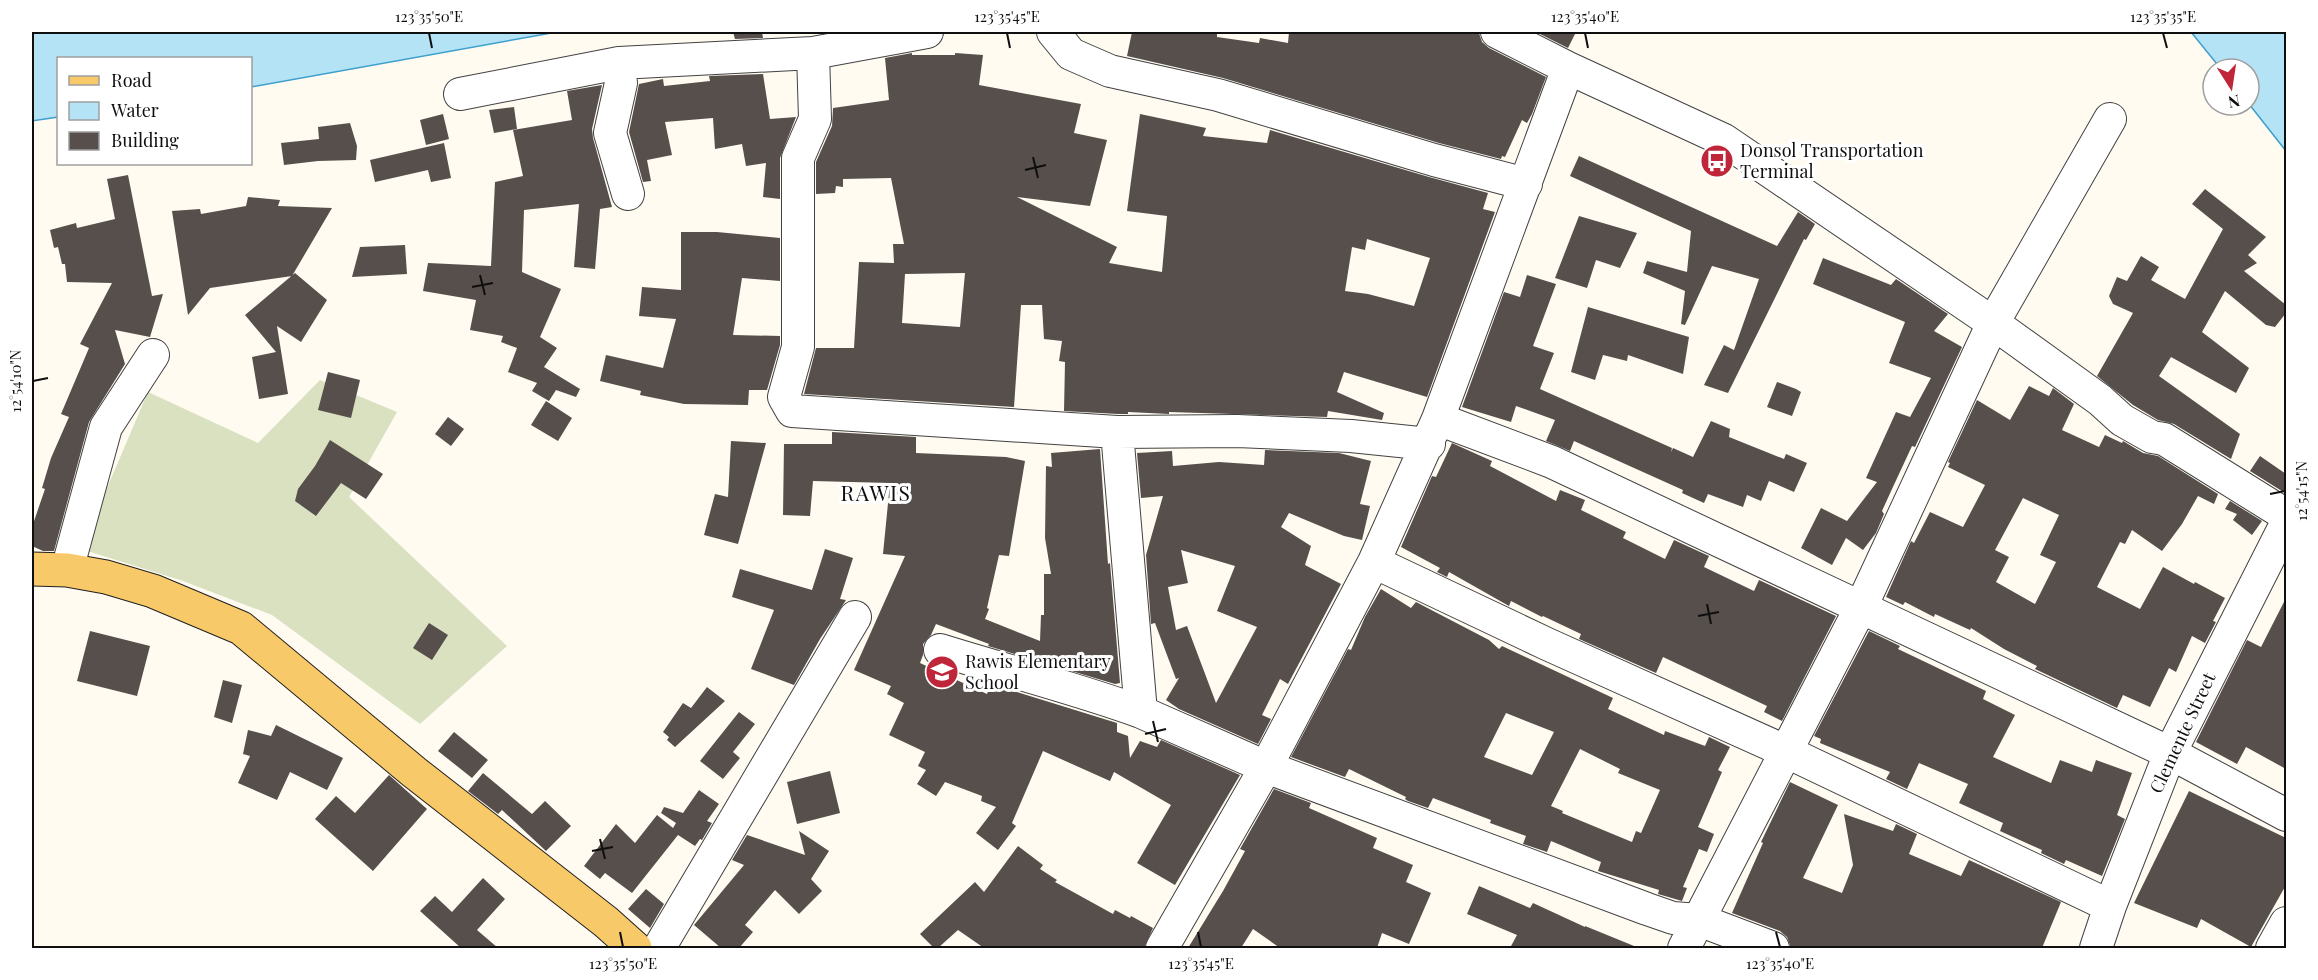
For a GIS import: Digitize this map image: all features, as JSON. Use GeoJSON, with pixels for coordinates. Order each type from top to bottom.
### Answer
{"type":"FeatureCollection","features":[{"type":"Feature","properties":{"kind":"main road"},"geometry":{"type":"LineString","coordinates":[[32,569],[67,570],[106,577],[153,591],[241,628],[414,772],[606,922],[635,948]]}},
{"type":"Feature","properties":{"kind":"street"},"geometry":{"type":"LineString","coordinates":[[460,94],[619,63],[813,53],[927,32]]}},
{"type":"Feature","properties":{"kind":"street"},"geometry":{"type":"LineString","coordinates":[[1053,32],[1071,54],[1110,71],[1218,95],[1434,160],[1526,184]]}},
{"type":"Feature","properties":{"kind":"street"},"geometry":{"type":"LineString","coordinates":[[1497,32],[1568,68],[1724,140],[1993,323],[2100,400],[2122,420],[2152,437],[2164,439],[2286,515]]}},
{"type":"Feature","properties":{"kind":"street"},"geometry":{"type":"LineString","coordinates":[[813,53],[815,120],[798,158],[798,347],[784,397],[792,411],[1117,432],[1237,431],[1351,436],[1434,431],[1552,462],[2170,753],[2286,815]]}},
{"type":"Feature","properties":{"kind":"street"},"geometry":{"type":"LineString","coordinates":[[619,63],[621,82],[610,133],[628,194]]}},
{"type":"Feature","properties":{"kind":"street"},"geometry":{"type":"LineString","coordinates":[[1168,938],[1266,767],[1374,562],[1434,431],[1568,68]]}},
{"type":"Feature","properties":{"kind":"street"},"geometry":{"type":"LineString","coordinates":[[1684,948],[1861,607],[1993,323],[2110,119]]}},
{"type":"Feature","properties":{"kind":"street"},"geometry":{"type":"LineString","coordinates":[[67,570],[106,427],[153,355]]}},
{"type":"Feature","properties":{"kind":"street"},"geometry":{"type":"LineString","coordinates":[[1117,432],[1141,712]]}},
{"type":"Feature","properties":{"kind":"street","name":"Clemente Street"},"geometry":{"type":"LineString","coordinates":[[2096,948],[2110,906],[2170,753],[2286,524]]}},
{"type":"Feature","properties":{"kind":"street"},"geometry":{"type":"LineString","coordinates":[[1374,562],[1547,644],[1785,751],[2110,906]]}},
{"type":"Feature","properties":{"kind":"street"},"geometry":{"type":"LineString","coordinates":[[659,948],[855,617]]}},
{"type":"Feature","properties":{"kind":"street"},"geometry":{"type":"LineString","coordinates":[[940,650],[1141,712],[1266,767],[1647,909],[1673,918],[1700,920],[1773,948]]}},
{"type":"Feature","properties":{"kind":"street"},"geometry":{"type":"LineString","coordinates":[[2272,948],[2286,923]]}},
{"type":"Feature","properties":{"kind":"green space"},"geometry":{"type":"Polygon","coordinates":[[[320,380],[397,412],[349,497],[507,646],[420,724],[272,615],[183,581],[81,549],[148,392],[258,443],[320,380]]]}},
{"type":"Feature","properties":{"kind":"water"},"geometry":{"type":"Polygon","coordinates":[[[32,32],[557,32],[252,87],[252,57],[57,57],[57,117],[32,121],[32,32]]]}},
{"type":"Feature","properties":{"kind":"water"},"geometry":{"type":"Polygon","coordinates":[[[2191,32],[2286,32],[2286,151],[2259,117],[2261,57],[2211,57],[2191,32]]]}},
{"type":"Feature","properties":{"kind":"building"},"geometry":{"type":"Polygon","coordinates":[[[733,32],[762,32],[763,38],[735,39],[733,32]]]}},
{"type":"Feature","properties":{"kind":"building"},"geometry":{"type":"Polygon","coordinates":[[[1132,32],[1217,33],[1217,37],[1259,43],[1260,38],[1288,43],[1289,32],[1476,32],[1489,48],[1546,77],[1532,114],[1527,123],[1522,120],[1505,157],[1502,156],[1501,159],[1439,143],[1223,78],[1127,56],[1132,32]]]}},
{"type":"Feature","properties":{"kind":"building"},"geometry":{"type":"Polygon","coordinates":[[[1536,32],[1576,32],[1568,48],[1536,32]]]}},
{"type":"Feature","properties":{"kind":"building"},"geometry":{"type":"Polygon","coordinates":[[[912,53],[912,55],[955,55],[955,53],[983,55],[979,85],[1081,104],[1074,133],[1107,140],[1090,206],[1017,197],[1117,247],[1109,263],[1162,272],[1167,216],[1127,211],[1140,114],[1206,128],[1203,136],[1267,143],[1270,130],[1488,193],[1483,209],[1495,212],[1427,397],[1344,372],[1337,392],[1384,413],[1382,420],[1328,411],[1327,417],[1064,411],[1065,362],[1059,361],[1062,341],[1044,339],[1042,305],[1021,305],[1014,407],[804,394],[816,348],[854,348],[859,262],[894,263],[893,244],[904,244],[891,178],[843,179],[843,187],[836,186],[835,193],[816,194],[816,162],[832,126],[833,108],[889,100],[885,58],[912,53]],[[1367,239],[1365,250],[1352,247],[1345,291],[1368,294],[1414,306],[1430,258],[1367,239]],[[965,273],[905,274],[902,323],[960,327],[965,273]]]}},
{"type":"Feature","properties":{"kind":"building"},"geometry":{"type":"Polygon","coordinates":[[[763,74],[770,119],[796,117],[780,158],[780,199],[763,197],[766,163],[746,166],[742,144],[715,149],[713,118],[665,122],[672,155],[647,160],[651,181],[643,182],[629,132],[639,84],[663,79],[664,86],[710,81],[709,76],[763,74]]]}},
{"type":"Feature","properties":{"kind":"building"},"geometry":{"type":"Polygon","coordinates":[[[602,85],[592,129],[612,207],[600,209],[595,269],[574,267],[579,204],[524,210],[522,272],[561,289],[540,337],[557,348],[544,367],[580,389],[576,397],[556,390],[549,401],[532,391],[537,383],[508,372],[517,348],[501,342],[503,336],[470,330],[476,300],[423,291],[428,263],[491,266],[495,182],[523,176],[513,130],[572,120],[567,91],[602,85]]]}},
{"type":"Feature","properties":{"kind":"building"},"geometry":{"type":"Polygon","coordinates":[[[514,107],[517,129],[494,133],[489,110],[514,107]]]}},
{"type":"Feature","properties":{"kind":"building"},"geometry":{"type":"Polygon","coordinates":[[[443,114],[449,139],[426,145],[420,120],[443,114]]]}},
{"type":"Feature","properties":{"kind":"building"},"geometry":{"type":"Polygon","coordinates":[[[350,123],[357,146],[356,160],[284,165],[281,143],[319,139],[318,127],[350,123]]]}},
{"type":"Feature","properties":{"kind":"building"},"geometry":{"type":"Polygon","coordinates":[[[444,143],[451,178],[431,182],[428,170],[375,182],[370,160],[444,143]]]}},
{"type":"Feature","properties":{"kind":"building"},"geometry":{"type":"Polygon","coordinates":[[[1579,156],[1777,246],[1798,212],[1815,224],[1806,240],[1804,239],[1728,393],[1704,385],[1724,345],[1734,350],[1759,279],[1712,266],[1685,325],[1681,324],[1685,291],[1643,273],[1647,261],[1687,272],[1691,231],[1570,176],[1579,156]]]}},
{"type":"Feature","properties":{"kind":"building"},"geometry":{"type":"Polygon","coordinates":[[[128,175],[152,296],[163,294],[150,337],[115,330],[125,364],[89,422],[54,551],[43,551],[32,546],[32,527],[45,489],[42,488],[51,458],[69,417],[61,414],[89,348],[80,344],[112,283],[67,282],[65,264],[62,264],[58,247],[54,248],[50,230],[76,223],[77,228],[115,219],[107,179],[128,175]]]}},
{"type":"Feature","properties":{"kind":"building"},"geometry":{"type":"Polygon","coordinates":[[[2205,189],[2266,237],[2248,255],[2257,263],[2244,271],[2286,305],[2286,313],[2275,327],[2266,325],[2225,291],[2202,332],[2249,368],[2236,393],[2171,357],[2159,376],[2240,434],[2231,459],[2174,424],[2158,420],[2133,405],[2097,376],[2133,313],[2113,304],[2109,296],[2117,277],[2127,281],[2141,256],[2159,267],[2151,280],[2185,299],[2223,229],[2192,204],[2205,189]]]}},
{"type":"Feature","properties":{"kind":"building"},"geometry":{"type":"Polygon","coordinates":[[[248,197],[280,200],[278,206],[332,208],[292,276],[210,288],[188,315],[172,211],[200,209],[201,214],[246,206],[248,197]]]}},
{"type":"Feature","properties":{"kind":"building"},"geometry":{"type":"Polygon","coordinates":[[[1579,216],[1637,233],[1620,268],[1596,260],[1587,288],[1555,278],[1579,216]]]}},
{"type":"Feature","properties":{"kind":"building"},"geometry":{"type":"Polygon","coordinates":[[[681,232],[717,232],[780,238],[780,281],[742,278],[733,335],[780,336],[780,345],[767,390],[749,390],[748,405],[684,404],[640,395],[641,391],[600,381],[606,355],[663,368],[676,319],[639,316],[642,287],[681,290],[681,232]]]}},
{"type":"Feature","properties":{"kind":"building"},"geometry":{"type":"Polygon","coordinates":[[[405,245],[407,274],[352,277],[360,247],[405,245]]]}},
{"type":"Feature","properties":{"kind":"building"},"geometry":{"type":"Polygon","coordinates":[[[1823,258],[1891,285],[1896,279],[1948,314],[1934,331],[1962,347],[1915,447],[1912,446],[1892,489],[1882,511],[1884,514],[1876,533],[1863,550],[1846,538],[1832,565],[1801,548],[1821,508],[1847,521],[1877,482],[1866,478],[1896,412],[1910,417],[1931,378],[1889,363],[1905,322],[1813,284],[1823,258]]]}},
{"type":"Feature","properties":{"kind":"building"},"geometry":{"type":"Polygon","coordinates":[[[295,273],[327,300],[301,342],[277,326],[288,394],[259,399],[252,357],[276,352],[245,315],[295,273]]]}},
{"type":"Feature","properties":{"kind":"building"},"geometry":{"type":"Polygon","coordinates":[[[1527,275],[1556,284],[1533,346],[1554,353],[1540,389],[1672,448],[1671,452],[1673,448],[1693,457],[1711,421],[1730,429],[1729,437],[1784,459],[1786,454],[1807,463],[1794,492],[1769,481],[1761,501],[1747,495],[1743,507],[1708,494],[1704,503],[1682,493],[1683,490],[1574,441],[1570,451],[1546,441],[1555,420],[1516,406],[1511,422],[1462,407],[1504,292],[1520,297],[1527,275]]]}},
{"type":"Feature","properties":{"kind":"building"},"geometry":{"type":"Polygon","coordinates":[[[1588,307],[1689,337],[1683,374],[1628,355],[1627,361],[1603,355],[1595,380],[1571,372],[1588,307]]]}},
{"type":"Feature","properties":{"kind":"building"},"geometry":{"type":"Polygon","coordinates":[[[328,372],[360,380],[351,418],[318,410],[328,372]]]}},
{"type":"Feature","properties":{"kind":"building"},"geometry":{"type":"Polygon","coordinates":[[[1777,382],[1801,392],[1792,416],[1767,407],[1777,382]]]}},
{"type":"Feature","properties":{"kind":"building"},"geometry":{"type":"Polygon","coordinates":[[[2029,386],[2049,396],[2053,388],[2074,404],[2062,430],[2099,447],[2105,435],[2122,443],[2123,441],[2143,453],[2158,456],[2218,494],[2214,504],[2198,496],[2182,524],[2162,551],[2132,530],[2125,544],[2120,542],[2097,587],[2140,609],[2163,567],[2225,598],[2205,643],[2192,636],[2176,672],[2169,668],[2150,707],[2123,695],[2117,708],[2035,669],[2037,666],[1971,628],[1970,630],[1935,614],[1934,617],[1905,602],[1903,605],[1886,597],[1911,541],[1914,543],[1930,512],[1963,527],[1985,485],[1948,467],[1950,463],[1948,462],[1977,400],[2010,420],[2029,386]],[[2023,498],[1995,550],[2009,557],[1996,582],[2035,604],[2056,562],[2040,555],[2059,515],[2023,498]]]}},
{"type":"Feature","properties":{"kind":"building"},"geometry":{"type":"Polygon","coordinates":[[[546,401],[572,418],[558,441],[531,425],[546,401]]]}},
{"type":"Feature","properties":{"kind":"building"},"geometry":{"type":"Polygon","coordinates":[[[448,417],[464,429],[451,446],[435,434],[448,417]]]}},
{"type":"Feature","properties":{"kind":"building"},"geometry":{"type":"Polygon","coordinates":[[[832,432],[916,437],[916,453],[1006,457],[1025,461],[1009,556],[999,555],[985,619],[1040,641],[1041,615],[1044,615],[1044,574],[1051,574],[1045,538],[1046,466],[1052,467],[1051,453],[1100,449],[1108,564],[1110,563],[1120,683],[1115,684],[988,646],[989,644],[936,624],[931,635],[923,644],[920,663],[987,694],[991,684],[1117,723],[1117,732],[1128,736],[1130,758],[1140,741],[1157,747],[1161,740],[1240,775],[1175,885],[1137,863],[1171,805],[1114,772],[1110,781],[1043,751],[1012,823],[1016,826],[998,850],[976,833],[996,807],[981,801],[982,796],[945,782],[936,796],[917,784],[926,770],[918,766],[925,752],[889,735],[904,703],[887,694],[891,686],[854,670],[905,556],[883,554],[890,483],[813,481],[810,516],[783,515],[784,444],[832,444],[832,432]]]}},
{"type":"Feature","properties":{"kind":"building"},"geometry":{"type":"Polygon","coordinates":[[[330,440],[383,474],[366,499],[341,483],[316,516],[295,501],[298,489],[330,440]]]}},
{"type":"Feature","properties":{"kind":"building"},"geometry":{"type":"Polygon","coordinates":[[[731,441],[766,443],[738,544],[704,535],[715,494],[728,497],[731,441]]]}},
{"type":"Feature","properties":{"kind":"building"},"geometry":{"type":"Polygon","coordinates":[[[1452,443],[1492,461],[1490,466],[1556,501],[1560,490],[1585,500],[1581,510],[1626,532],[1623,538],[1665,559],[1674,540],[1709,556],[1704,567],[1754,591],[1759,580],[1836,616],[1782,721],[1764,712],[1767,706],[1663,657],[1656,673],[1579,639],[1581,634],[1543,616],[1511,601],[1509,606],[1449,572],[1447,577],[1437,572],[1440,568],[1401,547],[1432,476],[1436,477],[1452,443]]]}},
{"type":"Feature","properties":{"kind":"building"},"geometry":{"type":"Polygon","coordinates":[[[1265,450],[1339,453],[1371,461],[1360,504],[1370,506],[1362,540],[1344,536],[1289,513],[1281,527],[1311,546],[1305,565],[1341,584],[1288,684],[1280,679],[1262,715],[1271,719],[1258,744],[1179,709],[1166,700],[1179,678],[1176,679],[1155,623],[1151,624],[1146,555],[1163,496],[1141,498],[1137,453],[1172,451],[1173,466],[1219,462],[1264,465],[1265,450]],[[1181,550],[1188,583],[1168,587],[1176,630],[1187,626],[1216,703],[1257,627],[1217,611],[1235,566],[1181,550]]]}},
{"type":"Feature","properties":{"kind":"building"},"geometry":{"type":"Polygon","coordinates":[[[2260,456],[2286,474],[2285,493],[2250,471],[2260,456]]]}},
{"type":"Feature","properties":{"kind":"building"},"geometry":{"type":"Polygon","coordinates":[[[2230,501],[2262,521],[2252,535],[2233,520],[2237,514],[2225,509],[2230,501]]]}},
{"type":"Feature","properties":{"kind":"building"},"geometry":{"type":"Polygon","coordinates":[[[825,549],[853,558],[840,599],[846,600],[820,639],[794,685],[751,669],[774,610],[732,597],[740,569],[812,590],[825,549]]]}},
{"type":"Feature","properties":{"kind":"building"},"geometry":{"type":"Polygon","coordinates":[[[1381,589],[1411,608],[1416,602],[1489,640],[1499,649],[1502,646],[1613,698],[1608,709],[1664,735],[1665,731],[1705,746],[1709,737],[1730,747],[1718,770],[1722,772],[1698,827],[1714,834],[1707,852],[1699,849],[1683,887],[1687,888],[1682,901],[1658,894],[1659,890],[1598,871],[1601,862],[1551,841],[1547,852],[1523,844],[1526,836],[1433,798],[1428,808],[1408,801],[1406,797],[1349,769],[1345,777],[1291,757],[1348,649],[1351,650],[1365,617],[1381,589]],[[1506,713],[1484,757],[1532,775],[1554,732],[1506,713]],[[1580,749],[1551,806],[1563,811],[1562,813],[1632,842],[1636,831],[1641,833],[1660,790],[1618,773],[1620,769],[1580,749]]]}},
{"type":"Feature","properties":{"kind":"building"},"geometry":{"type":"Polygon","coordinates":[[[2286,598],[2286,769],[2246,747],[2237,764],[2196,742],[2247,640],[2261,647],[2286,598]]]}},
{"type":"Feature","properties":{"kind":"building"},"geometry":{"type":"Polygon","coordinates":[[[429,623],[448,635],[432,660],[413,648],[429,623]]]}},
{"type":"Feature","properties":{"kind":"building"},"geometry":{"type":"Polygon","coordinates":[[[90,631],[150,646],[137,696],[77,681],[90,631]]]}},
{"type":"Feature","properties":{"kind":"building"},"geometry":{"type":"Polygon","coordinates":[[[1869,631],[1900,646],[1898,649],[1986,691],[1983,699],[2015,715],[1993,757],[2051,783],[2060,760],[2092,772],[2096,760],[2132,773],[2117,815],[2125,819],[2102,876],[2066,860],[2064,864],[2041,853],[2042,850],[2000,831],[2003,823],[1959,803],[1968,784],[1919,763],[1907,789],[1886,779],[1890,772],[1820,743],[1821,739],[1814,736],[1869,631]]]}},
{"type":"Feature","properties":{"kind":"building"},"geometry":{"type":"Polygon","coordinates":[[[223,680],[242,685],[232,723],[214,717],[223,680]]]}},
{"type":"Feature","properties":{"kind":"building"},"geometry":{"type":"Polygon","coordinates":[[[707,687],[725,701],[675,747],[667,740],[669,737],[663,732],[683,703],[691,708],[707,687]]]}},
{"type":"Feature","properties":{"kind":"building"},"geometry":{"type":"Polygon","coordinates":[[[739,712],[755,724],[733,752],[740,758],[723,779],[700,761],[739,712]]]}},
{"type":"Feature","properties":{"kind":"building"},"geometry":{"type":"Polygon","coordinates":[[[276,725],[343,758],[327,790],[290,772],[277,800],[238,783],[250,756],[243,754],[248,730],[271,736],[276,725]]]}},
{"type":"Feature","properties":{"kind":"building"},"geometry":{"type":"Polygon","coordinates":[[[454,732],[488,760],[472,778],[438,751],[454,732]]]}},
{"type":"Feature","properties":{"kind":"building"},"geometry":{"type":"Polygon","coordinates":[[[830,771],[840,813],[797,824],[787,782],[830,771]]]}},
{"type":"Feature","properties":{"kind":"building"},"geometry":{"type":"Polygon","coordinates":[[[483,773],[532,814],[545,801],[571,826],[546,851],[502,810],[498,814],[468,791],[483,773]]]}},
{"type":"Feature","properties":{"kind":"building"},"geometry":{"type":"Polygon","coordinates":[[[389,775],[427,809],[373,871],[315,819],[336,796],[355,813],[389,775]]]}},
{"type":"Feature","properties":{"kind":"building"},"geometry":{"type":"Polygon","coordinates":[[[1790,782],[1838,805],[1803,878],[1842,893],[1853,865],[1844,814],[1893,831],[1896,824],[1917,834],[1909,854],[1961,876],[1969,860],[2061,902],[2042,948],[1791,948],[1787,937],[1780,931],[1732,913],[1763,843],[1761,842],[1790,782]]]}},
{"type":"Feature","properties":{"kind":"building"},"geometry":{"type":"Polygon","coordinates":[[[1274,789],[1311,803],[1309,808],[1377,838],[1373,848],[1413,865],[1406,882],[1431,893],[1409,944],[1382,933],[1377,948],[1280,948],[1253,929],[1241,948],[1188,948],[1245,851],[1240,849],[1274,789]]]}},
{"type":"Feature","properties":{"kind":"building"},"geometry":{"type":"Polygon","coordinates":[[[699,790],[719,804],[707,821],[712,823],[702,840],[700,839],[695,846],[678,835],[632,893],[605,873],[600,879],[584,866],[616,824],[635,843],[657,815],[673,828],[676,823],[661,813],[664,807],[683,813],[699,790]]]}},
{"type":"Feature","properties":{"kind":"building"},"geometry":{"type":"Polygon","coordinates":[[[2189,791],[2286,838],[2286,885],[2251,947],[2201,919],[2197,928],[2134,903],[2189,791]]]}},
{"type":"Feature","properties":{"kind":"building"},"geometry":{"type":"Polygon","coordinates":[[[799,831],[829,851],[811,879],[822,891],[799,914],[775,890],[745,925],[753,932],[739,948],[721,948],[694,925],[744,865],[732,860],[747,835],[805,855],[799,831]]]}},
{"type":"Feature","properties":{"kind":"building"},"geometry":{"type":"Polygon","coordinates":[[[1018,846],[1043,865],[1040,869],[1057,880],[1055,882],[1113,914],[1115,910],[1153,928],[1144,948],[984,948],[958,930],[938,948],[934,948],[920,934],[975,882],[984,892],[1018,846]]]}},
{"type":"Feature","properties":{"kind":"building"},"geometry":{"type":"Polygon","coordinates":[[[483,878],[505,899],[477,930],[498,948],[461,948],[420,911],[435,896],[452,912],[483,878]]]}},
{"type":"Feature","properties":{"kind":"building"},"geometry":{"type":"Polygon","coordinates":[[[1479,886],[1530,908],[1533,903],[1639,948],[1510,948],[1517,935],[1467,914],[1479,886]]]}},
{"type":"Feature","properties":{"kind":"building"},"geometry":{"type":"Polygon","coordinates":[[[646,889],[664,904],[650,928],[628,909],[646,889]]]}},
{"type":"Feature","properties":{"kind":"place","name":"Donsol Transportation Terminal"},"geometry":{"type":"Point","coordinates":[1717,161]}},
{"type":"Feature","properties":{"kind":"place","name":"Rawis Elementary School"},"geometry":{"type":"Point","coordinates":[942,672]}},
{"type":"Feature","properties":{"kind":"district","name":"RAWIS"},"geometry":{"type":"Point","coordinates":[876,494]}}]}
